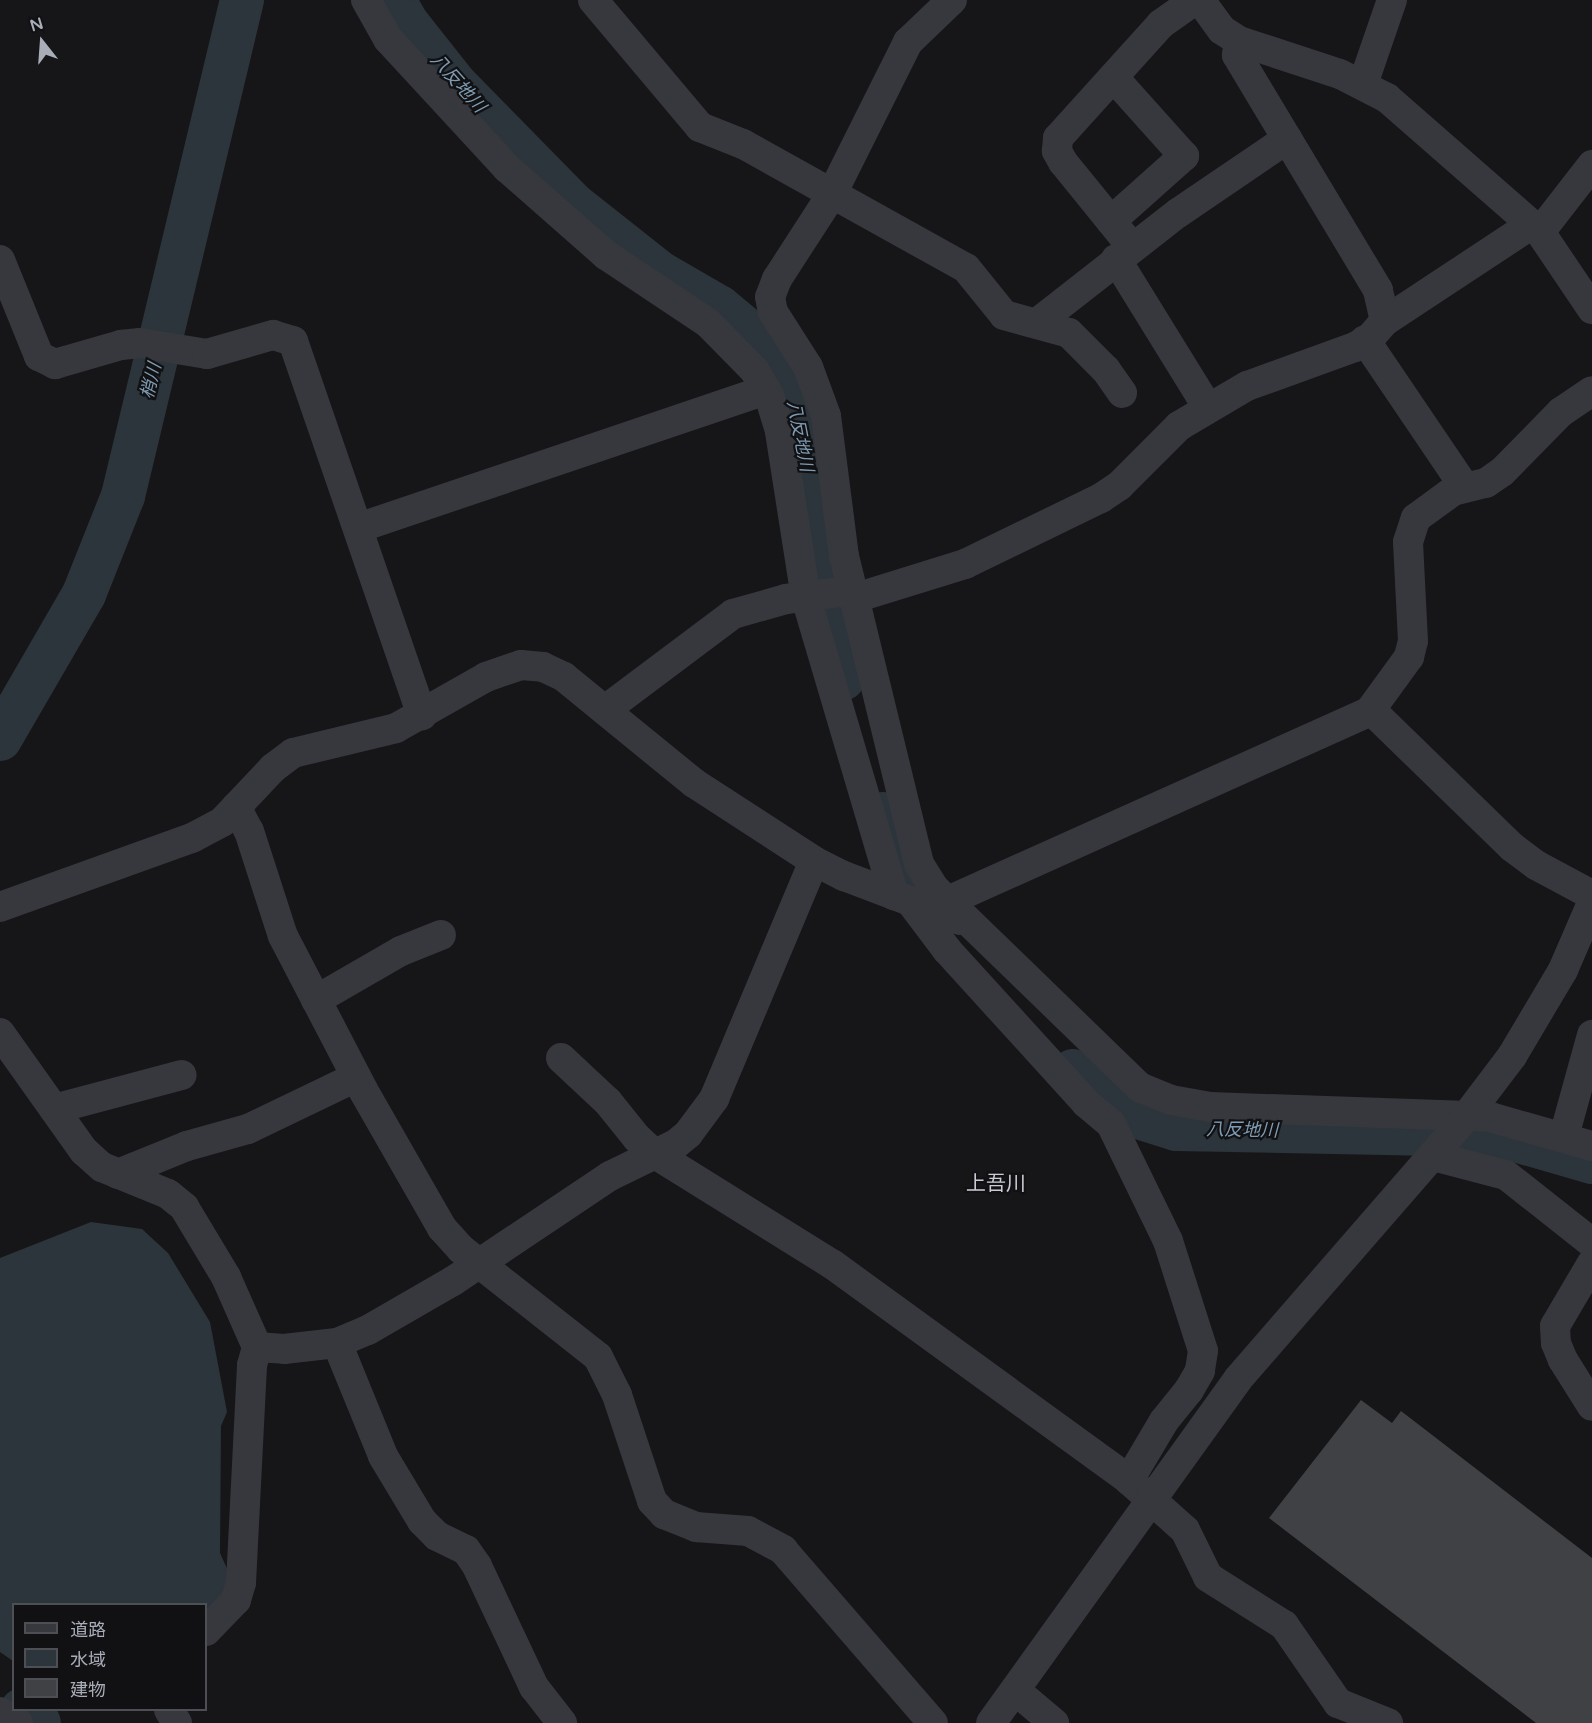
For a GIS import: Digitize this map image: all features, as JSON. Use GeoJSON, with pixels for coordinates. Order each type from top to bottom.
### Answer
{"type":"FeatureCollection","features":[{"type":"Feature","properties":{"kind":"street"},"geometry":{"type":"LineString","coordinates":[[366,0],[388,39],[507,168],[606,255],[708,323],[755,371],[766,390],[787,467],[806,598],[902,898],[1086,1103],[1111,1124],[1168,1241],[1203,1351],[1200,1371],[1164,1421],[1139,1488],[1016,1690],[992,1723]]}},
{"type":"Feature","properties":{"kind":"street"},"geometry":{"type":"LineString","coordinates":[[592,0],[700,127],[744,144],[966,268],[1004,315],[1018,322],[1037,323],[1069,333],[1106,370],[1122,393]]}},
{"type":"Feature","properties":{"kind":"street"},"geometry":{"type":"LineString","coordinates":[[952,0],[908,42],[832,194],[777,279],[770,297],[777,320],[808,367],[826,416],[844,556],[919,864],[934,888],[1139,1087],[1171,1100],[1210,1107],[1513,1120],[1592,1146]]}},
{"type":"Feature","properties":{"kind":"street"},"geometry":{"type":"LineString","coordinates":[[1195,0],[1161,24],[1067,126],[1058,138],[1057,151],[1111,221],[1124,253],[1208,408]]}},
{"type":"Feature","properties":{"kind":"street"},"geometry":{"type":"LineString","coordinates":[[1200,0],[1222,30],[1239,41],[1363,84],[1394,104],[1536,228],[1592,309]]}},
{"type":"Feature","properties":{"kind":"street"},"geometry":{"type":"LineString","coordinates":[[1363,84],[1392,0]]}},
{"type":"Feature","properties":{"kind":"street"},"geometry":{"type":"LineString","coordinates":[[1239,41],[1237,55],[1378,290],[1375,331],[1464,486]]}},
{"type":"Feature","properties":{"kind":"street"},"geometry":{"type":"LineString","coordinates":[[1111,221],[1184,156],[1113,77]]}},
{"type":"Feature","properties":{"kind":"street"},"geometry":{"type":"LineString","coordinates":[[1037,323],[1124,253],[1287,139]]}},
{"type":"Feature","properties":{"kind":"street"},"geometry":{"type":"LineString","coordinates":[[605,710],[733,614],[786,599],[853,593],[865,595],[965,564],[1101,498],[1119,486],[1165,437],[1208,408],[1247,386],[1375,331],[1536,228],[1592,165]]}},
{"type":"Feature","properties":{"kind":"street"},"geometry":{"type":"LineString","coordinates":[[0,260],[39,356],[55,364],[121,345],[148,344],[207,354],[273,334],[293,341],[422,715]]}},
{"type":"Feature","properties":{"kind":"street"},"geometry":{"type":"LineString","coordinates":[[357,528],[766,390]]}},
{"type":"Feature","properties":{"kind":"street"},"geometry":{"type":"LineString","coordinates":[[948,901],[1341,728],[1371,710],[1409,657],[1413,641],[1409,529],[1437,500],[1464,486],[1486,483],[1502,472],[1561,412],[1592,391]]}},
{"type":"Feature","properties":{"kind":"street"},"geometry":{"type":"LineString","coordinates":[[0,907],[192,838],[222,822],[273,768],[293,753],[375,735],[422,715],[495,673],[521,665],[543,667],[564,677],[694,783],[814,861],[974,925]]}},
{"type":"Feature","properties":{"kind":"street"},"geometry":{"type":"LineString","coordinates":[[1371,710],[1512,847],[1536,865],[1592,895]]}},
{"type":"Feature","properties":{"kind":"street"},"geometry":{"type":"LineString","coordinates":[[236,807],[249,831],[283,936],[356,1077],[442,1228],[480,1264],[598,1358],[617,1395],[652,1501],[664,1514],[696,1527],[748,1532],[783,1550],[933,1723]]}},
{"type":"Feature","properties":{"kind":"street"},"geometry":{"type":"LineString","coordinates":[[257,1347],[284,1348],[337,1343],[368,1330],[480,1264],[610,1176],[655,1154],[688,1134],[714,1099],[814,861]]}},
{"type":"Feature","properties":{"kind":"street"},"geometry":{"type":"LineString","coordinates":[[1139,1488],[1238,1379],[1466,1118],[1538,1016],[1587,916]]}},
{"type":"Feature","properties":{"kind":"street"},"geometry":{"type":"LineString","coordinates":[[1587,916],[1592,963]]}},
{"type":"Feature","properties":{"kind":"street"},"geometry":{"type":"LineString","coordinates":[[316,1000],[402,951],[441,934]]}},
{"type":"Feature","properties":{"kind":"street"},"geometry":{"type":"LineString","coordinates":[[0,1033],[84,1151],[118,1174],[168,1194],[184,1207],[226,1277],[257,1347],[252,1365],[241,1583],[236,1600],[207,1630]]}},
{"type":"Feature","properties":{"kind":"street"},"geometry":{"type":"LineString","coordinates":[[1564,1136],[1592,1035]]}},
{"type":"Feature","properties":{"kind":"street"},"geometry":{"type":"LineString","coordinates":[[561,1058],[608,1102],[637,1138],[655,1154],[832,1264],[1139,1488],[1185,1530],[1208,1577],[1284,1625],[1338,1703],[1388,1723]]}},
{"type":"Feature","properties":{"kind":"street"},"geometry":{"type":"LineString","coordinates":[[54,1109],[182,1075]]}},
{"type":"Feature","properties":{"kind":"street"},"geometry":{"type":"LineString","coordinates":[[118,1174],[187,1146],[248,1129],[356,1077]]}},
{"type":"Feature","properties":{"kind":"street"},"geometry":{"type":"LineString","coordinates":[[1433,1156],[1506,1176],[1592,1243]]}},
{"type":"Feature","properties":{"kind":"street"},"geometry":{"type":"LineString","coordinates":[[1592,1263],[1555,1326],[1556,1342],[1563,1360],[1592,1406]]}},
{"type":"Feature","properties":{"kind":"street"},"geometry":{"type":"LineString","coordinates":[[337,1343],[383,1456],[422,1521],[437,1536],[466,1550],[477,1566],[534,1688],[562,1723]]}},
{"type":"Feature","properties":{"kind":"street"},"geometry":{"type":"LineString","coordinates":[[1016,1690],[1054,1723]]}},
{"type":"Feature","properties":{"kind":"street"},"geometry":{"type":"LineString","coordinates":[[0,1712],[18,1723]]}},
{"type":"Feature","properties":{"kind":"water"},"geometry":{"type":"Polygon","coordinates":[[[91,1222],[142,1229],[168,1253],[210,1322],[227,1412],[221,1426],[220,1553],[229,1573],[223,1602],[207,1616],[207,1603],[12,1603],[12,1660],[0,1652],[0,1258],[91,1222]]]}},
{"type":"Feature","properties":{"kind":"building"},"geometry":{"type":"Polygon","coordinates":[[[1361,1400],[1392,1423],[1401,1411],[1592,1558],[1592,1723],[1536,1723],[1269,1518],[1361,1400]]]}},
{"type":"Feature","properties":{"kind":"waterway","name":"梢川"},"geometry":{"type":"LineString","coordinates":[[0,739],[84,594],[123,496],[242,0]]}},
{"type":"Feature","properties":{"kind":"waterway","name":"八反地川"},"geometry":{"type":"LineString","coordinates":[[394,0],[406,22],[456,85],[574,205],[660,273],[719,307],[755,337],[772,358],[787,381],[799,413],[820,576],[843,678]]}},
{"type":"Feature","properties":{"kind":"waterway","name":"八反地川"},"geometry":{"type":"LineString","coordinates":[[883,814],[908,886]]}},
{"type":"Feature","properties":{"kind":"waterway","name":"八反地川"},"geometry":{"type":"LineString","coordinates":[[1073,1071],[1119,1111],[1176,1129],[1498,1135],[1592,1162]]}},
{"type":"Feature","properties":{"kind":"waterway","name":"梢川"},"geometry":{"type":"LineString","coordinates":[[23,1711],[39,1723]]}},
{"type":"Feature","properties":{"kind":"district","name":"上吾川"},"geometry":{"type":"Point","coordinates":[996,1184]}}]}
